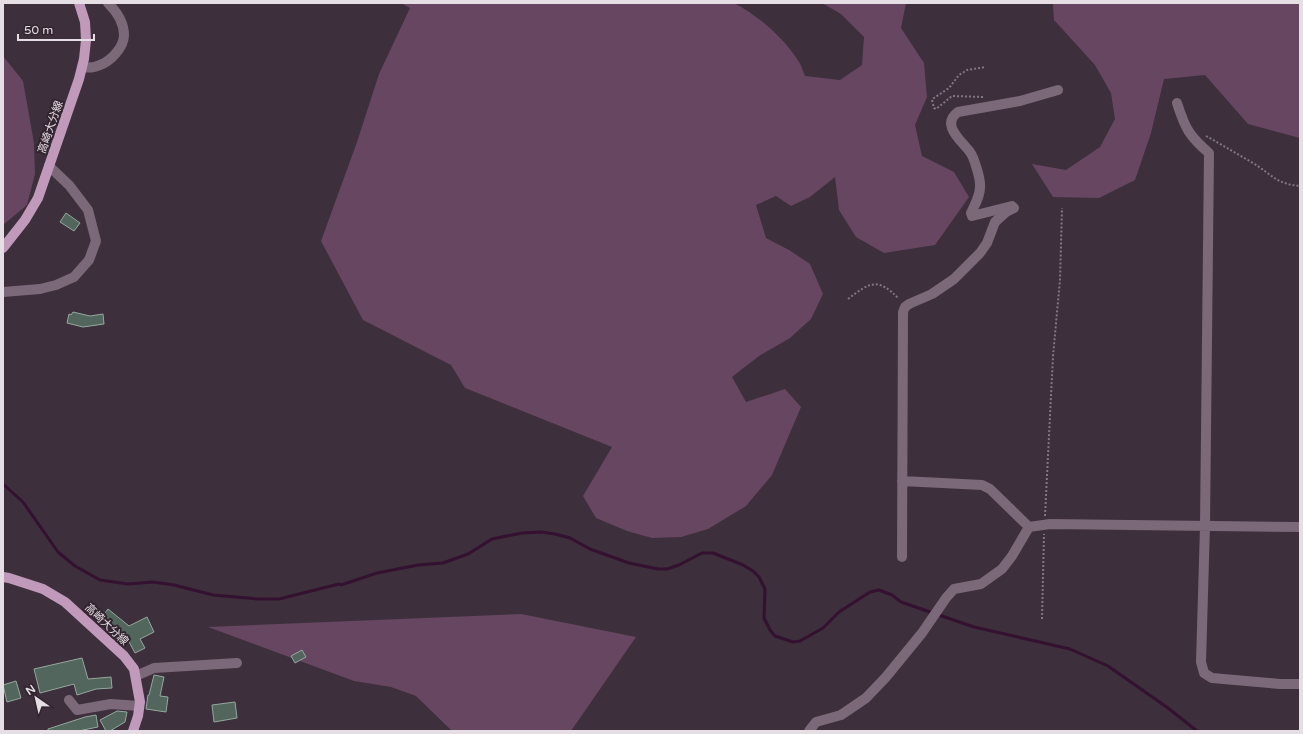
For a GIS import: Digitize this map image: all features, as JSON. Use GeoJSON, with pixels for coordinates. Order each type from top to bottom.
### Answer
{"type":"FeatureCollection","features":[{"type":"Feature","properties":{"kind":"main road","name":"高崎大分線"},"geometry":{"type":"LineString","coordinates":[[3,248],[25,220],[38,198],[82,67],[86,31],[84,15],[79,3]]}},
{"type":"Feature","properties":{"kind":"main road","name":"高崎大分線"},"geometry":{"type":"LineString","coordinates":[[3,577],[43,589],[65,602],[124,656],[134,669],[140,702],[138,716],[133,731]]}},
{"type":"Feature","properties":{"kind":"street"},"geometry":{"type":"LineString","coordinates":[[82,67],[89,68],[102,65],[114,55],[123,42],[124,36],[122,25],[116,13],[108,3]]}},
{"type":"Feature","properties":{"kind":"street"},"geometry":{"type":"LineString","coordinates":[[902,557],[903,312],[905,307],[909,304],[932,294],[954,279],[980,253],[987,243],[995,222],[1006,212],[1014,208],[1012,206],[972,216],[971,213],[980,194],[981,183],[972,153],[955,134],[950,120],[952,116],[958,112],[1020,101],[1058,90]]}},
{"type":"Feature","properties":{"kind":"street"},"geometry":{"type":"LineString","coordinates":[[1177,103],[1183,123],[1198,144],[1209,153],[1205,526],[1201,662],[1204,673],[1212,678],[1280,684],[1300,684]]}},
{"type":"Feature","properties":{"kind":"street"},"geometry":{"type":"LineString","coordinates":[[3,292],[40,289],[56,285],[74,277],[89,260],[96,241],[88,210],[69,185],[49,166]]}},
{"type":"Feature","properties":{"kind":"street"},"geometry":{"type":"LineString","coordinates":[[902,481],[982,485],[990,489],[1029,527]]}},
{"type":"Feature","properties":{"kind":"street"},"geometry":{"type":"LineString","coordinates":[[809,731],[816,722],[841,714],[866,698],[895,666],[954,589],[981,584],[1002,569],[1012,556],[1029,527],[1045,524],[1300,528]]}},
{"type":"Feature","properties":{"kind":"street"},"geometry":{"type":"LineString","coordinates":[[136,676],[154,668],[237,663]]}},
{"type":"Feature","properties":{"kind":"street"},"geometry":{"type":"LineString","coordinates":[[69,700],[77,710],[111,704],[139,706]]}},
{"type":"Feature","properties":{"kind":"path"},"geometry":{"type":"LineString","coordinates":[[986,67],[967,70],[959,74],[949,88],[932,100],[934,108],[936,109],[952,96],[986,97]]}},
{"type":"Feature","properties":{"kind":"path"},"geometry":{"type":"LineString","coordinates":[[1202,133],[1254,164],[1278,181],[1300,186]]}},
{"type":"Feature","properties":{"kind":"path"},"geometry":{"type":"LineString","coordinates":[[1042,619],[1053,356],[1060,280],[1062,208]]}},
{"type":"Feature","properties":{"kind":"path"},"geometry":{"type":"LineString","coordinates":[[848,299],[871,284],[882,285],[892,292],[899,300],[903,312]]}},
{"type":"Feature","properties":{"kind":"shaded area"},"geometry":{"type":"Polygon","coordinates":[[[401,3],[734,3],[751,13],[769,27],[785,43],[798,61],[805,76],[840,80],[862,65],[864,37],[841,14],[822,3],[906,3],[901,28],[924,63],[927,97],[915,125],[922,156],[954,172],[969,197],[935,245],[884,253],[856,237],[839,210],[835,177],[810,197],[791,206],[776,196],[756,205],[766,238],[789,250],[810,264],[823,294],[811,319],[790,338],[759,356],[732,377],[746,402],[785,389],[801,407],[772,475],[746,506],[708,529],[681,537],[652,538],[627,531],[596,518],[583,496],[612,447],[465,388],[451,365],[363,320],[321,241],[357,142],[379,74],[410,8],[401,3]]]}},
{"type":"Feature","properties":{"kind":"shaded area"},"geometry":{"type":"Polygon","coordinates":[[[1052,3],[1300,3],[1300,138],[1248,124],[1205,75],[1164,79],[1151,133],[1135,180],[1099,198],[1053,197],[1032,164],[1066,170],[1100,147],[1115,119],[1111,93],[1095,65],[1054,20],[1052,3]]]}},
{"type":"Feature","properties":{"kind":"shaded area"},"geometry":{"type":"Polygon","coordinates":[[[3,56],[23,81],[34,143],[35,174],[27,205],[3,225],[3,56]]]}},
{"type":"Feature","properties":{"kind":"shaded area"},"geometry":{"type":"Polygon","coordinates":[[[521,614],[636,637],[571,731],[452,731],[416,696],[391,687],[354,681],[208,627],[521,614]]]}},
{"type":"Feature","properties":{"kind":"building"},"geometry":{"type":"Polygon","coordinates":[[[66,213],[80,223],[74,231],[60,222],[66,213]]]}},
{"type":"Feature","properties":{"kind":"building"},"geometry":{"type":"Polygon","coordinates":[[[73,312],[90,316],[103,314],[104,324],[83,327],[67,323],[69,314],[71,315],[73,312]]]}},
{"type":"Feature","properties":{"kind":"building"},"geometry":{"type":"Polygon","coordinates":[[[108,609],[129,626],[147,617],[154,632],[140,639],[145,648],[135,653],[128,640],[101,618],[108,609]]]}},
{"type":"Feature","properties":{"kind":"building"},"geometry":{"type":"Polygon","coordinates":[[[302,650],[306,657],[295,663],[291,656],[302,650]]]}},
{"type":"Feature","properties":{"kind":"building"},"geometry":{"type":"Polygon","coordinates":[[[82,658],[88,679],[111,677],[112,688],[96,689],[77,695],[74,684],[40,693],[34,669],[82,658]]]}},
{"type":"Feature","properties":{"kind":"building"},"geometry":{"type":"Polygon","coordinates":[[[154,675],[164,677],[160,696],[168,697],[166,712],[146,709],[148,695],[154,675]]]}},
{"type":"Feature","properties":{"kind":"building"},"geometry":{"type":"Polygon","coordinates":[[[16,681],[21,698],[7,702],[3,685],[16,681]]]}},
{"type":"Feature","properties":{"kind":"building"},"geometry":{"type":"Polygon","coordinates":[[[235,702],[237,718],[214,722],[212,705],[235,702]]]}},
{"type":"Feature","properties":{"kind":"building"},"geometry":{"type":"Polygon","coordinates":[[[117,711],[127,712],[125,722],[110,731],[106,731],[100,720],[117,711]]]}},
{"type":"Feature","properties":{"kind":"building"},"geometry":{"type":"Polygon","coordinates":[[[96,715],[98,727],[78,731],[48,731],[48,729],[96,715]]]}},
{"type":"Feature","properties":{"kind":"waterway"},"geometry":{"type":"LineString","coordinates":[[3,484],[23,502],[58,552],[75,566],[100,580],[128,584],[153,582],[174,585],[213,595],[258,599],[279,599],[339,584],[341,585],[377,573],[418,565],[443,563],[468,554],[492,539],[522,533],[541,532],[555,534],[570,538],[590,549],[629,563],[658,569],[667,569],[679,565],[702,553],[713,553],[743,565],[759,577],[765,589],[764,618],[775,636],[793,642],[800,641],[823,628],[839,612],[870,592],[879,590],[892,595],[901,602],[974,627],[1070,649],[1108,666],[1168,708],[1197,731]]}}]}
